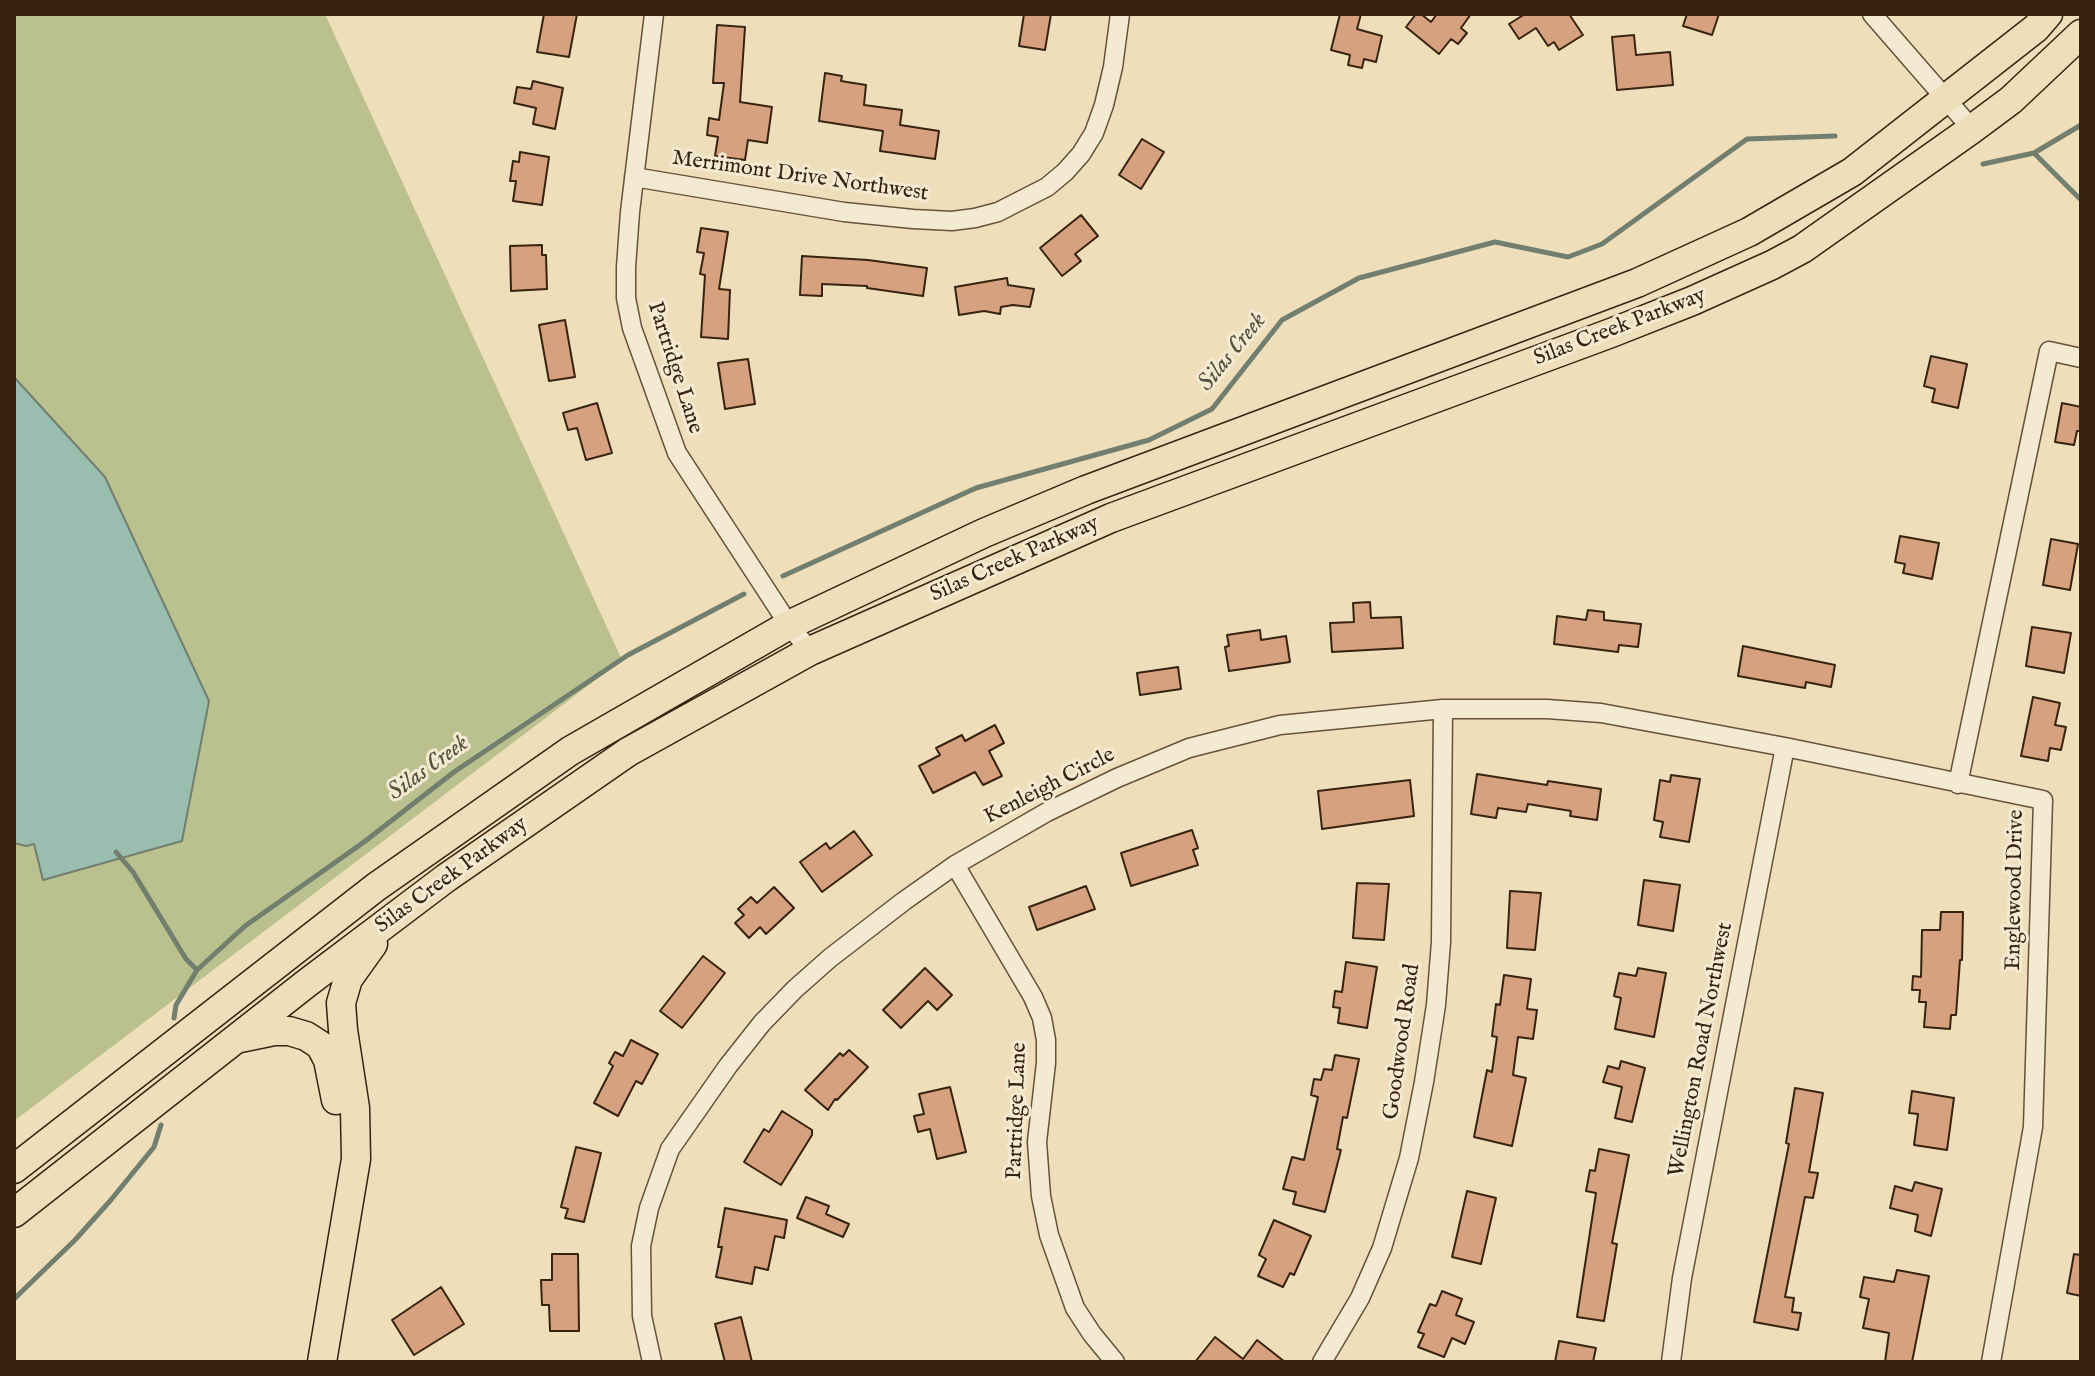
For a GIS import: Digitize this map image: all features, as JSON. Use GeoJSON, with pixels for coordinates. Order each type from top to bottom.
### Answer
{"type":"FeatureCollection","features":[{"type":"Feature","properties":{"kind":"main road","name":"Silas Creek Parkway"},"geometry":{"type":"LineString","coordinates":[[14,1169],[288,954],[570,751],[789,625],[984,533],[1086,490],[1637,283],[1735,239],[1852,172],[2036,28],[2048,14]]}},
{"type":"Feature","properties":{"kind":"main road","name":"Silas Creek Parkway"},"geometry":{"type":"LineString","coordinates":[[14,1213],[390,921],[481,853],[628,752],[810,651],[1111,518],[1453,393],[1719,289],[1802,249],[2011,100],[2081,34]]}},
{"type":"Feature","properties":{"kind":"main road"},"geometry":{"type":"LineString","coordinates":[[322,1362],[356,1159],[355,1108],[341,1003],[348,979],[390,921]]}},
{"type":"Feature","properties":{"kind":"main road"},"geometry":{"type":"LineString","coordinates":[[235,1039],[289,1031],[306,1036],[320,1045],[328,1060],[335,1093],[339,1151],[306,1362]]}},
{"type":"Feature","properties":{"kind":"street","name":"Partridge Lane"},"geometry":{"type":"LineString","coordinates":[[654,14],[627,253],[626,298],[632,328],[667,432],[699,489],[789,625],[810,651]]}},
{"type":"Feature","properties":{"kind":"street","name":"Merrimont Drive Northwest"},"geometry":{"type":"LineString","coordinates":[[634,177],[844,212],[913,219],[952,221],[998,212],[1047,187],[1081,154],[1094,133],[1113,67],[1120,14]]}},
{"type":"Feature","properties":{"kind":"street"},"geometry":{"type":"LineString","coordinates":[[1872,14],[1972,129]]}},
{"type":"Feature","properties":{"kind":"street"},"geometry":{"type":"LineString","coordinates":[[1958,784],[2049,351],[2081,358]]}},
{"type":"Feature","properties":{"kind":"street","name":"Kenleigh Circle"},"geometry":{"type":"LineString","coordinates":[[651,1362],[642,1316],[639,1277],[641,1246],[658,1178],[682,1129],[728,1066],[795,989],[904,901],[955,865],[1047,812],[1117,778],[1189,748],[1280,725],[1443,709],[1547,709],[1601,713],[1785,747],[1958,784]]}},
{"type":"Feature","properties":{"kind":"street","name":"Goodwood Road"},"geometry":{"type":"LineString","coordinates":[[1322,1362],[1360,1298],[1382,1248],[1409,1158],[1424,1082],[1436,1005],[1441,942],[1443,709]]}},
{"type":"Feature","properties":{"kind":"street","name":"Wellington Road Northwest"},"geometry":{"type":"LineString","coordinates":[[1671,1362],[1682,1278],[1785,747]]}},
{"type":"Feature","properties":{"kind":"street","name":"Englewood Drive"},"geometry":{"type":"LineString","coordinates":[[1958,784],[2043,800],[2033,1127],[1991,1362]]}},
{"type":"Feature","properties":{"kind":"street","name":"Partridge Lane"},"geometry":{"type":"LineString","coordinates":[[955,865],[1033,997],[1042,1018],[1046,1063],[1037,1142],[1041,1196],[1049,1235],[1075,1308],[1115,1362]]}},
{"type":"Feature","properties":{"kind":"green space"},"geometry":{"type":"Polygon","coordinates":[[[14,14],[325,14],[622,660],[14,1121],[14,14]]]}},
{"type":"Feature","properties":{"kind":"shaded area"},"geometry":{"type":"Polygon","coordinates":[[[14,377],[105,477],[209,701],[182,841],[43,880],[34,844],[14,843],[14,377]]]}},
{"type":"Feature","properties":{"kind":"building"},"geometry":{"type":"Polygon","coordinates":[[[544,14],[577,14],[569,57],[537,52],[544,14]]]}},
{"type":"Feature","properties":{"kind":"building"},"geometry":{"type":"Polygon","coordinates":[[[1024,14],[1051,14],[1045,50],[1019,46],[1024,14]]]}},
{"type":"Feature","properties":{"kind":"building"},"geometry":{"type":"Polygon","coordinates":[[[1340,14],[1361,14],[1357,29],[1382,36],[1376,62],[1364,59],[1362,68],[1348,65],[1350,55],[1331,50],[1340,14]]]}},
{"type":"Feature","properties":{"kind":"building"},"geometry":{"type":"Polygon","coordinates":[[[1416,14],[1431,22],[1437,14],[1471,14],[1461,28],[1467,33],[1458,44],[1451,39],[1439,54],[1406,27],[1416,14]]]}},
{"type":"Feature","properties":{"kind":"building"},"geometry":{"type":"Polygon","coordinates":[[[1525,14],[1569,14],[1583,35],[1559,50],[1554,42],[1548,46],[1536,28],[1519,39],[1509,24],[1525,14]]]}},
{"type":"Feature","properties":{"kind":"building"},"geometry":{"type":"Polygon","coordinates":[[[1687,14],[1719,14],[1712,35],[1683,26],[1687,14]]]}},
{"type":"Feature","properties":{"kind":"building"},"geometry":{"type":"Polygon","coordinates":[[[717,25],[745,27],[740,102],[772,107],[767,143],[748,140],[745,160],[715,156],[718,137],[707,135],[709,118],[719,120],[724,83],[713,83],[717,25]]]}},
{"type":"Feature","properties":{"kind":"building"},"geometry":{"type":"Polygon","coordinates":[[[1634,35],[1636,55],[1670,52],[1673,85],[1617,90],[1612,37],[1634,35]]]}},
{"type":"Feature","properties":{"kind":"building"},"geometry":{"type":"Polygon","coordinates":[[[825,73],[842,76],[841,81],[866,85],[864,105],[902,110],[900,125],[939,131],[935,159],[880,151],[883,131],[819,121],[825,73]]]}},
{"type":"Feature","properties":{"kind":"building"},"geometry":{"type":"Polygon","coordinates":[[[533,81],[563,88],[555,129],[533,124],[536,108],[514,103],[517,87],[531,89],[533,81]]]}},
{"type":"Feature","properties":{"kind":"building"},"geometry":{"type":"Polygon","coordinates":[[[1142,139],[1164,152],[1141,189],[1119,175],[1142,139]]]}},
{"type":"Feature","properties":{"kind":"building"},"geometry":{"type":"Polygon","coordinates":[[[520,152],[549,157],[542,205],[513,201],[516,181],[510,181],[513,161],[519,162],[520,152]]]}},
{"type":"Feature","properties":{"kind":"building"},"geometry":{"type":"Polygon","coordinates":[[[1081,215],[1098,236],[1075,254],[1081,261],[1062,276],[1040,248],[1081,215]]]}},
{"type":"Feature","properties":{"kind":"building"},"geometry":{"type":"Polygon","coordinates":[[[701,228],[728,232],[719,289],[730,290],[728,339],[701,337],[705,275],[700,274],[704,253],[697,252],[701,228]]]}},
{"type":"Feature","properties":{"kind":"building"},"geometry":{"type":"Polygon","coordinates":[[[542,245],[542,255],[546,255],[547,289],[511,291],[510,246],[542,245]]]}},
{"type":"Feature","properties":{"kind":"building"},"geometry":{"type":"Polygon","coordinates":[[[802,256],[927,268],[923,296],[867,286],[822,284],[822,296],[800,295],[802,256]]]}},
{"type":"Feature","properties":{"kind":"building"},"geometry":{"type":"Polygon","coordinates":[[[1007,278],[1008,285],[1034,289],[1030,307],[1013,305],[1001,307],[1000,314],[984,311],[959,315],[955,287],[1007,278]]]}},
{"type":"Feature","properties":{"kind":"building"},"geometry":{"type":"Polygon","coordinates":[[[565,320],[575,377],[549,381],[539,325],[565,320]]]}},
{"type":"Feature","properties":{"kind":"building"},"geometry":{"type":"Polygon","coordinates":[[[1931,356],[1967,364],[1958,408],[1932,402],[1935,389],[1924,386],[1931,356]]]}},
{"type":"Feature","properties":{"kind":"building"},"geometry":{"type":"Polygon","coordinates":[[[748,359],[755,404],[725,409],[718,363],[748,359]]]}},
{"type":"Feature","properties":{"kind":"building"},"geometry":{"type":"Polygon","coordinates":[[[597,403],[612,453],[586,460],[577,428],[568,430],[563,413],[597,403]]]}},
{"type":"Feature","properties":{"kind":"building"},"geometry":{"type":"Polygon","coordinates":[[[2062,403],[2081,407],[2081,431],[2077,431],[2074,445],[2055,442],[2062,403]]]}},
{"type":"Feature","properties":{"kind":"building"},"geometry":{"type":"Polygon","coordinates":[[[1900,536],[1939,543],[1932,579],[1903,573],[1905,564],[1895,562],[1900,536]]]}},
{"type":"Feature","properties":{"kind":"building"},"geometry":{"type":"Polygon","coordinates":[[[2051,539],[2078,544],[2070,590],[2043,585],[2051,539]]]}},
{"type":"Feature","properties":{"kind":"building"},"geometry":{"type":"Polygon","coordinates":[[[1370,602],[1371,618],[1401,617],[1403,648],[1332,652],[1330,623],[1354,622],[1353,603],[1370,602]]]}},
{"type":"Feature","properties":{"kind":"building"},"geometry":{"type":"Polygon","coordinates":[[[1588,610],[1604,612],[1604,620],[1641,624],[1638,647],[1619,645],[1618,652],[1554,644],[1557,616],[1586,620],[1588,610]]]}},
{"type":"Feature","properties":{"kind":"building"},"geometry":{"type":"Polygon","coordinates":[[[2032,627],[2071,633],[2064,673],[2026,666],[2032,627]]]}},
{"type":"Feature","properties":{"kind":"building"},"geometry":{"type":"Polygon","coordinates":[[[1260,630],[1261,640],[1286,636],[1290,662],[1229,671],[1225,647],[1229,646],[1227,635],[1260,630]]]}},
{"type":"Feature","properties":{"kind":"building"},"geometry":{"type":"Polygon","coordinates":[[[1743,646],[1835,665],[1831,687],[1806,682],[1805,688],[1738,676],[1743,646]]]}},
{"type":"Feature","properties":{"kind":"building"},"geometry":{"type":"Polygon","coordinates":[[[1178,667],[1181,689],[1140,695],[1137,673],[1178,667]]]}},
{"type":"Feature","properties":{"kind":"building"},"geometry":{"type":"Polygon","coordinates":[[[2033,697],[2060,703],[2055,725],[2066,727],[2061,750],[2050,748],[2048,761],[2021,756],[2033,697]]]}},
{"type":"Feature","properties":{"kind":"building"},"geometry":{"type":"Polygon","coordinates":[[[995,725],[1004,743],[989,751],[1002,776],[983,785],[975,772],[933,793],[919,766],[940,755],[936,748],[962,735],[965,741],[995,725]]]}},
{"type":"Feature","properties":{"kind":"building"},"geometry":{"type":"Polygon","coordinates":[[[1477,774],[1547,785],[1548,781],[1601,789],[1597,820],[1570,816],[1571,811],[1528,804],[1526,812],[1498,808],[1496,818],[1471,814],[1477,774]]]}},
{"type":"Feature","properties":{"kind":"building"},"geometry":{"type":"Polygon","coordinates":[[[1671,775],[1700,779],[1689,842],[1660,837],[1663,822],[1654,820],[1660,780],[1670,782],[1671,775]]]}},
{"type":"Feature","properties":{"kind":"building"},"geometry":{"type":"Polygon","coordinates":[[[1410,780],[1414,816],[1322,829],[1318,791],[1410,780]]]}},
{"type":"Feature","properties":{"kind":"building"},"geometry":{"type":"Polygon","coordinates":[[[1192,830],[1198,848],[1193,850],[1198,865],[1131,886],[1121,853],[1192,830]]]}},
{"type":"Feature","properties":{"kind":"building"},"geometry":{"type":"Polygon","coordinates":[[[854,831],[872,855],[822,892],[800,862],[826,843],[830,849],[854,831]]]}},
{"type":"Feature","properties":{"kind":"building"},"geometry":{"type":"Polygon","coordinates":[[[1644,880],[1680,885],[1673,931],[1638,925],[1644,880]]]}},
{"type":"Feature","properties":{"kind":"building"},"geometry":{"type":"Polygon","coordinates":[[[1357,883],[1389,884],[1384,940],[1353,938],[1357,883]]]}},
{"type":"Feature","properties":{"kind":"building"},"geometry":{"type":"Polygon","coordinates":[[[1086,886],[1095,909],[1037,930],[1029,907],[1086,886]]]}},
{"type":"Feature","properties":{"kind":"building"},"geometry":{"type":"Polygon","coordinates":[[[774,887],[794,908],[766,934],[760,927],[749,938],[735,923],[744,915],[738,909],[751,897],[757,903],[774,887]]]}},
{"type":"Feature","properties":{"kind":"building"},"geometry":{"type":"Polygon","coordinates":[[[1510,891],[1541,893],[1535,950],[1507,948],[1510,891]]]}},
{"type":"Feature","properties":{"kind":"building"},"geometry":{"type":"Polygon","coordinates":[[[1941,912],[1963,912],[1956,1015],[1951,1015],[1950,1029],[1924,1027],[1926,1002],[1919,1002],[1920,990],[1912,990],[1913,976],[1921,977],[1922,930],[1940,930],[1941,912]]]}},
{"type":"Feature","properties":{"kind":"building"},"geometry":{"type":"Polygon","coordinates":[[[703,956],[725,973],[682,1028],[660,1011],[703,956]]]}},
{"type":"Feature","properties":{"kind":"building"},"geometry":{"type":"Polygon","coordinates":[[[1346,962],[1377,967],[1367,1028],[1338,1023],[1340,1008],[1333,1007],[1335,991],[1342,992],[1346,962]]]}},
{"type":"Feature","properties":{"kind":"building"},"geometry":{"type":"Polygon","coordinates":[[[925,968],[952,995],[937,1010],[928,1001],[901,1028],[883,1010],[925,968]]]}},
{"type":"Feature","properties":{"kind":"building"},"geometry":{"type":"Polygon","coordinates":[[[1638,968],[1666,973],[1654,1037],[1615,1029],[1621,998],[1614,996],[1619,973],[1636,976],[1638,968]]]}},
{"type":"Feature","properties":{"kind":"building"},"geometry":{"type":"Polygon","coordinates":[[[1504,975],[1531,979],[1527,1009],[1537,1010],[1533,1039],[1518,1037],[1513,1075],[1526,1078],[1512,1146],[1474,1137],[1487,1070],[1492,1072],[1497,1037],[1492,1036],[1504,975]]]}},
{"type":"Feature","properties":{"kind":"building"},"geometry":{"type":"Polygon","coordinates":[[[631,1040],[658,1054],[642,1084],[636,1081],[618,1116],[594,1103],[613,1066],[609,1063],[615,1052],[623,1056],[631,1040]]]}},
{"type":"Feature","properties":{"kind":"building"},"geometry":{"type":"Polygon","coordinates":[[[849,1050],[868,1067],[828,1110],[805,1090],[840,1053],[843,1056],[849,1050]]]}},
{"type":"Feature","properties":{"kind":"building"},"geometry":{"type":"Polygon","coordinates":[[[1335,1055],[1359,1059],[1347,1118],[1343,1117],[1337,1149],[1341,1150],[1325,1212],[1293,1204],[1296,1192],[1283,1189],[1292,1157],[1304,1160],[1318,1097],[1311,1095],[1314,1079],[1321,1080],[1324,1069],[1332,1070],[1335,1055]]]}},
{"type":"Feature","properties":{"kind":"building"},"geometry":{"type":"Polygon","coordinates":[[[1621,1061],[1645,1068],[1632,1122],[1615,1118],[1622,1087],[1603,1082],[1608,1066],[1619,1069],[1621,1061]]]}},
{"type":"Feature","properties":{"kind":"building"},"geometry":{"type":"Polygon","coordinates":[[[950,1087],[966,1152],[937,1159],[930,1129],[918,1132],[914,1116],[924,1114],[919,1094],[950,1087]]]}},
{"type":"Feature","properties":{"kind":"building"},"geometry":{"type":"Polygon","coordinates":[[[1795,1088],[1823,1093],[1809,1172],[1818,1173],[1813,1198],[1805,1197],[1785,1297],[1794,1298],[1792,1312],[1801,1313],[1798,1330],[1754,1322],[1789,1144],[1786,1143],[1795,1088]]]}},
{"type":"Feature","properties":{"kind":"building"},"geometry":{"type":"Polygon","coordinates":[[[1912,1091],[1954,1098],[1947,1150],[1914,1145],[1918,1114],[1909,1113],[1912,1091]]]}},
{"type":"Feature","properties":{"kind":"building"},"geometry":{"type":"Polygon","coordinates":[[[782,1111],[812,1130],[812,1135],[781,1185],[744,1162],[764,1129],[769,1132],[782,1111]]]}},
{"type":"Feature","properties":{"kind":"building"},"geometry":{"type":"Polygon","coordinates":[[[576,1147],[601,1153],[584,1222],[565,1218],[568,1209],[561,1207],[576,1147]]]}},
{"type":"Feature","properties":{"kind":"building"},"geometry":{"type":"Polygon","coordinates":[[[1599,1149],[1629,1155],[1612,1243],[1617,1244],[1604,1321],[1577,1317],[1596,1193],[1586,1191],[1590,1170],[1595,1171],[1599,1149]]]}},
{"type":"Feature","properties":{"kind":"building"},"geometry":{"type":"Polygon","coordinates":[[[1915,1182],[1942,1189],[1931,1236],[1915,1231],[1918,1215],[1890,1208],[1895,1186],[1912,1191],[1915,1182]]]}},
{"type":"Feature","properties":{"kind":"building"},"geometry":{"type":"Polygon","coordinates":[[[1467,1191],[1496,1198],[1481,1264],[1452,1257],[1467,1191]]]}},
{"type":"Feature","properties":{"kind":"building"},"geometry":{"type":"Polygon","coordinates":[[[806,1197],[829,1206],[826,1214],[849,1224],[843,1237],[797,1218],[806,1197]]]}},
{"type":"Feature","properties":{"kind":"building"},"geometry":{"type":"Polygon","coordinates":[[[725,1208],[787,1220],[784,1238],[775,1236],[768,1270],[755,1267],[752,1284],[716,1277],[725,1208]]]}},
{"type":"Feature","properties":{"kind":"building"},"geometry":{"type":"Polygon","coordinates":[[[1274,1220],[1311,1236],[1294,1275],[1290,1273],[1283,1287],[1258,1276],[1266,1259],[1259,1255],[1274,1220]]]}},
{"type":"Feature","properties":{"kind":"building"},"geometry":{"type":"Polygon","coordinates":[[[552,1254],[578,1254],[579,1331],[550,1331],[549,1305],[542,1305],[541,1280],[552,1280],[552,1254]]]}},
{"type":"Feature","properties":{"kind":"building"},"geometry":{"type":"Polygon","coordinates":[[[2074,1254],[2081,1255],[2081,1296],[2067,1293],[2074,1254]]]}},
{"type":"Feature","properties":{"kind":"building"},"geometry":{"type":"Polygon","coordinates":[[[1897,1270],[1929,1276],[1912,1362],[1885,1362],[1889,1333],[1863,1328],[1869,1299],[1860,1297],[1864,1277],[1894,1282],[1897,1270]]]}},
{"type":"Feature","properties":{"kind":"building"},"geometry":{"type":"Polygon","coordinates":[[[441,1287],[464,1324],[414,1355],[392,1320],[441,1287]]]}},
{"type":"Feature","properties":{"kind":"building"},"geometry":{"type":"Polygon","coordinates":[[[1442,1291],[1462,1299],[1456,1315],[1474,1322],[1465,1344],[1452,1338],[1444,1357],[1418,1347],[1424,1334],[1418,1332],[1430,1304],[1436,1306],[1442,1291]]]}},
{"type":"Feature","properties":{"kind":"building"},"geometry":{"type":"Polygon","coordinates":[[[741,1317],[752,1362],[725,1362],[715,1324],[741,1317]]]}},
{"type":"Feature","properties":{"kind":"building"},"geometry":{"type":"Polygon","coordinates":[[[1215,1337],[1243,1359],[1257,1340],[1285,1362],[1195,1362],[1215,1337]]]}},
{"type":"Feature","properties":{"kind":"building"},"geometry":{"type":"Polygon","coordinates":[[[1559,1341],[1596,1348],[1593,1362],[1555,1362],[1559,1341]]]}},
{"type":"Feature","properties":{"kind":"waterway","name":"Silas Creek"},"geometry":{"type":"LineString","coordinates":[[1983,164],[2034,153],[2081,125]]}},
{"type":"Feature","properties":{"kind":"waterway","name":"Silas Creek"},"geometry":{"type":"LineString","coordinates":[[783,576],[976,488],[1149,440],[1212,409],[1282,320],[1359,278],[1495,242],[1568,257],[1602,244],[1747,139],[1835,136]]}},
{"type":"Feature","properties":{"kind":"waterway"},"geometry":{"type":"LineString","coordinates":[[2034,153],[2081,200]]}},
{"type":"Feature","properties":{"kind":"waterway","name":"Silas Creek"},"geometry":{"type":"LineString","coordinates":[[174,1018],[176,1005],[197,970],[245,926],[364,842],[454,772],[628,655],[744,594]]}},
{"type":"Feature","properties":{"kind":"waterway"},"geometry":{"type":"LineString","coordinates":[[116,852],[133,872],[186,959],[197,970]]}},
{"type":"Feature","properties":{"kind":"waterway","name":"Silas Creek"},"geometry":{"type":"LineString","coordinates":[[14,1299],[110,1201],[154,1147],[161,1125]]}}]}
